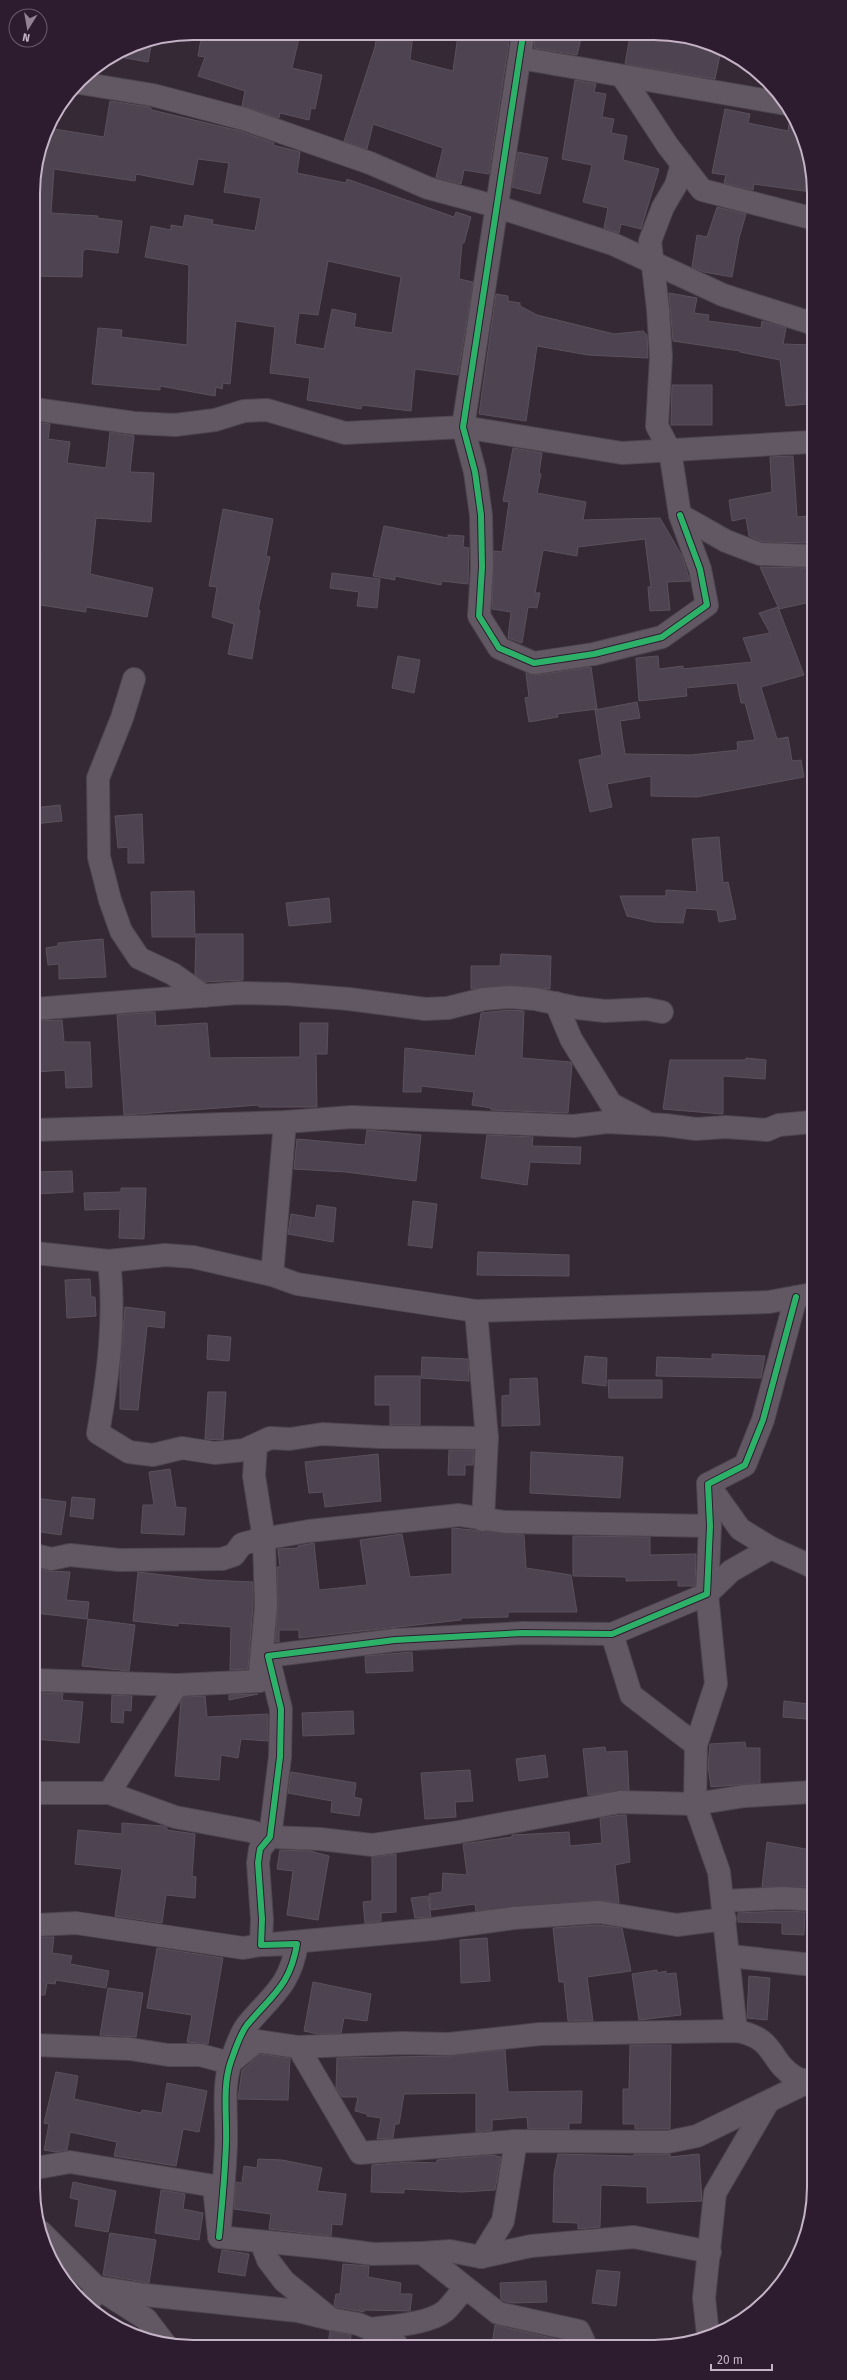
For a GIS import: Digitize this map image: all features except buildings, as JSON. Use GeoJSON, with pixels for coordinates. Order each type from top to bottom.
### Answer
{"type":"FeatureCollection","features":[{"type":"Feature","properties":{"kind":"street"},"geometry":{"type":"LineString","coordinates":[[522,40],[520,58],[495,206],[463,427],[475,472],[481,515],[482,567],[479,616],[499,648],[534,663],[594,654],[662,637],[708,605],[700,569],[680,515],[670,451],[657,426],[661,357],[654,264],[650,241],[663,207],[676,185],[682,164]]}},
{"type":"Feature","properties":{"kind":"street"},"geometry":{"type":"LineString","coordinates":[[520,58],[777,102]]}},
{"type":"Feature","properties":{"kind":"street"},"geometry":{"type":"LineString","coordinates":[[622,76],[682,164],[702,190],[807,217]]}},
{"type":"Feature","properties":{"kind":"street"},"geometry":{"type":"LineString","coordinates":[[86,84],[153,95],[244,119],[370,163],[428,188],[495,206],[613,244],[724,295],[807,321]]}},
{"type":"Feature","properties":{"kind":"street"},"geometry":{"type":"LineString","coordinates":[[40,410],[134,423],[176,425],[215,420],[244,411],[267,410],[346,433],[463,427],[622,454],[807,442]]}},
{"type":"Feature","properties":{"kind":"street"},"geometry":{"type":"LineString","coordinates":[[680,515],[726,541],[760,554],[807,556]]}},
{"type":"Feature","properties":{"kind":"street"},"geometry":{"type":"LineString","coordinates":[[134,679],[122,718],[98,778],[99,857],[110,900],[121,931],[139,958],[173,974],[204,996]]}},
{"type":"Feature","properties":{"kind":"street"},"geometry":{"type":"LineString","coordinates":[[40,1009],[204,996],[287,994],[349,999],[425,1009],[448,1008],[484,999],[510,997],[535,999],[556,1004],[605,1011],[647,1009],[662,1012]]}},
{"type":"Feature","properties":{"kind":"street"},"geometry":{"type":"LineString","coordinates":[[556,1004],[571,1039],[610,1104],[649,1124]]}},
{"type":"Feature","properties":{"kind":"street"},"geometry":{"type":"LineString","coordinates":[[40,1130],[285,1122],[352,1117],[574,1126],[607,1122],[649,1124],[696,1129],[726,1127],[767,1130],[779,1124],[807,1119]]}},
{"type":"Feature","properties":{"kind":"street"},"geometry":{"type":"LineString","coordinates":[[272,1275],[285,1122]]}},
{"type":"Feature","properties":{"kind":"street"},"geometry":{"type":"LineString","coordinates":[[40,1253],[110,1261],[165,1255],[193,1257],[272,1275],[297,1284],[476,1311],[768,1302],[804,1295],[763,1420],[745,1465],[708,1484]]}},
{"type":"Feature","properties":{"kind":"street"},"geometry":{"type":"LineString","coordinates":[[110,1261],[112,1279],[106,1386],[98,1432],[129,1452],[153,1455],[182,1448],[215,1453],[244,1450],[270,1438],[290,1439],[322,1434],[380,1437],[487,1438]]}},
{"type":"Feature","properties":{"kind":"street"},"geometry":{"type":"LineString","coordinates":[[476,1311],[487,1438],[483,1520]]}},
{"type":"Feature","properties":{"kind":"street"},"geometry":{"type":"LineString","coordinates":[[256,1445],[254,1476],[264,1539],[266,1606],[259,1681]]}},
{"type":"Feature","properties":{"kind":"street"},"geometry":{"type":"LineString","coordinates":[[708,1484],[710,1526],[707,1594],[716,1684],[696,1745],[695,1804],[719,1872],[730,1956],[736,2031]]}},
{"type":"Feature","properties":{"kind":"street"},"geometry":{"type":"LineString","coordinates":[[708,1484],[740,1529],[771,1548],[807,1564]]}},
{"type":"Feature","properties":{"kind":"street"},"geometry":{"type":"LineString","coordinates":[[40,1556],[51,1558],[70,1554],[119,1560],[222,1559],[234,1555],[242,1544],[264,1539],[309,1531],[459,1515],[483,1520],[710,1526]]}},
{"type":"Feature","properties":{"kind":"street"},"geometry":{"type":"LineString","coordinates":[[268,1656],[395,1640],[523,1633],[612,1634],[707,1594],[731,1571],[771,1548]]}},
{"type":"Feature","properties":{"kind":"street"},"geometry":{"type":"LineString","coordinates":[[612,1634],[631,1695],[696,1745]]}},
{"type":"Feature","properties":{"kind":"street"},"geometry":{"type":"LineString","coordinates":[[40,1680],[177,1685],[259,1681],[268,1678],[268,1656]]}},
{"type":"Feature","properties":{"kind":"street"},"geometry":{"type":"LineString","coordinates":[[261,1945],[262,1919],[258,1863],[260,1849],[270,1837],[280,1757],[281,1709],[268,1656]]}},
{"type":"Feature","properties":{"kind":"street"},"geometry":{"type":"LineString","coordinates":[[109,1793],[177,1685]]}},
{"type":"Feature","properties":{"kind":"street"},"geometry":{"type":"LineString","coordinates":[[40,1794],[109,1793],[175,1817],[250,1831],[270,1837],[320,1839],[372,1845],[459,1832],[620,1802],[695,1804],[745,1796],[807,1792]]}},
{"type":"Feature","properties":{"kind":"street"},"geometry":{"type":"LineString","coordinates":[[40,1925],[76,1923],[244,1948],[261,1945],[433,1929],[514,1918],[599,1912],[677,1925],[724,1910],[784,1898],[807,1900]]}},
{"type":"Feature","properties":{"kind":"street"},"geometry":{"type":"LineString","coordinates":[[219,2237],[226,2143],[226,2098],[230,2063],[246,2026],[264,2008],[283,1985],[294,1962],[297,1944],[261,1945]]}},
{"type":"Feature","properties":{"kind":"street"},"geometry":{"type":"LineString","coordinates":[[730,1956],[807,1964]]}},
{"type":"Feature","properties":{"kind":"street"},"geometry":{"type":"LineString","coordinates":[[230,2063],[257,2041],[298,2047],[402,2043],[449,2044],[540,2034],[736,2031],[753,2034],[765,2042],[796,2078],[807,2081]]}},
{"type":"Feature","properties":{"kind":"street"},"geometry":{"type":"LineString","coordinates":[[40,2045],[130,2049],[168,2055],[200,2055],[230,2063]]}},
{"type":"Feature","properties":{"kind":"street"},"geometry":{"type":"LineString","coordinates":[[298,2047],[360,2153],[516,2141],[668,2142],[697,2136],[807,2084]]}},
{"type":"Feature","properties":{"kind":"street"},"geometry":{"type":"LineString","coordinates":[[707,2330],[704,2298],[715,2193],[768,2102]]}},
{"type":"Feature","properties":{"kind":"street"},"geometry":{"type":"LineString","coordinates":[[481,2257],[503,2221],[516,2141]]}},
{"type":"Feature","properties":{"kind":"street"},"geometry":{"type":"LineString","coordinates":[[40,2167],[70,2162],[214,2186],[219,2237]]}},
{"type":"Feature","properties":{"kind":"street"},"geometry":{"type":"LineString","coordinates":[[219,2237],[373,2254],[450,2251],[481,2257],[531,2246],[634,2237],[710,2252]]}},
{"type":"Feature","properties":{"kind":"street"},"geometry":{"type":"LineString","coordinates":[[260,2242],[268,2260],[284,2281],[331,2319]]}},
{"type":"Feature","properties":{"kind":"street"},"geometry":{"type":"LineString","coordinates":[[53,2247],[92,2296],[146,2319],[159,2336]]}},
{"type":"Feature","properties":{"kind":"street"},"geometry":{"type":"LineString","coordinates":[[422,2253],[498,2314],[579,2331],[583,2340]]}},
{"type":"Feature","properties":{"kind":"street"},"geometry":{"type":"LineString","coordinates":[[370,2329],[413,2324],[444,2311],[458,2294],[466,2289]]}},
{"type":"Feature","properties":{"kind":"street"},"geometry":{"type":"LineString","coordinates":[[92,2296],[146,2295],[298,2311],[358,2324],[389,2340]]}},
{"type":"Feature","properties":{"kind":"cycle path"},"geometry":{"type":"LineString","coordinates":[[522,40],[463,427],[475,472],[481,515],[482,567],[479,616],[499,648],[534,663],[594,654],[662,637],[707,605],[700,569],[680,515]]}},
{"type":"Feature","properties":{"kind":"cycle path"},"geometry":{"type":"LineString","coordinates":[[219,2237],[225,2167],[226,2091],[228,2071],[244,2029],[285,1980],[290,1970],[297,1944],[261,1945],[262,1919],[258,1863],[260,1849],[270,1837],[280,1757],[281,1709],[268,1656],[395,1640],[523,1633],[612,1634],[707,1594],[710,1526],[708,1484],[745,1465],[763,1420],[796,1297]]}}]}
